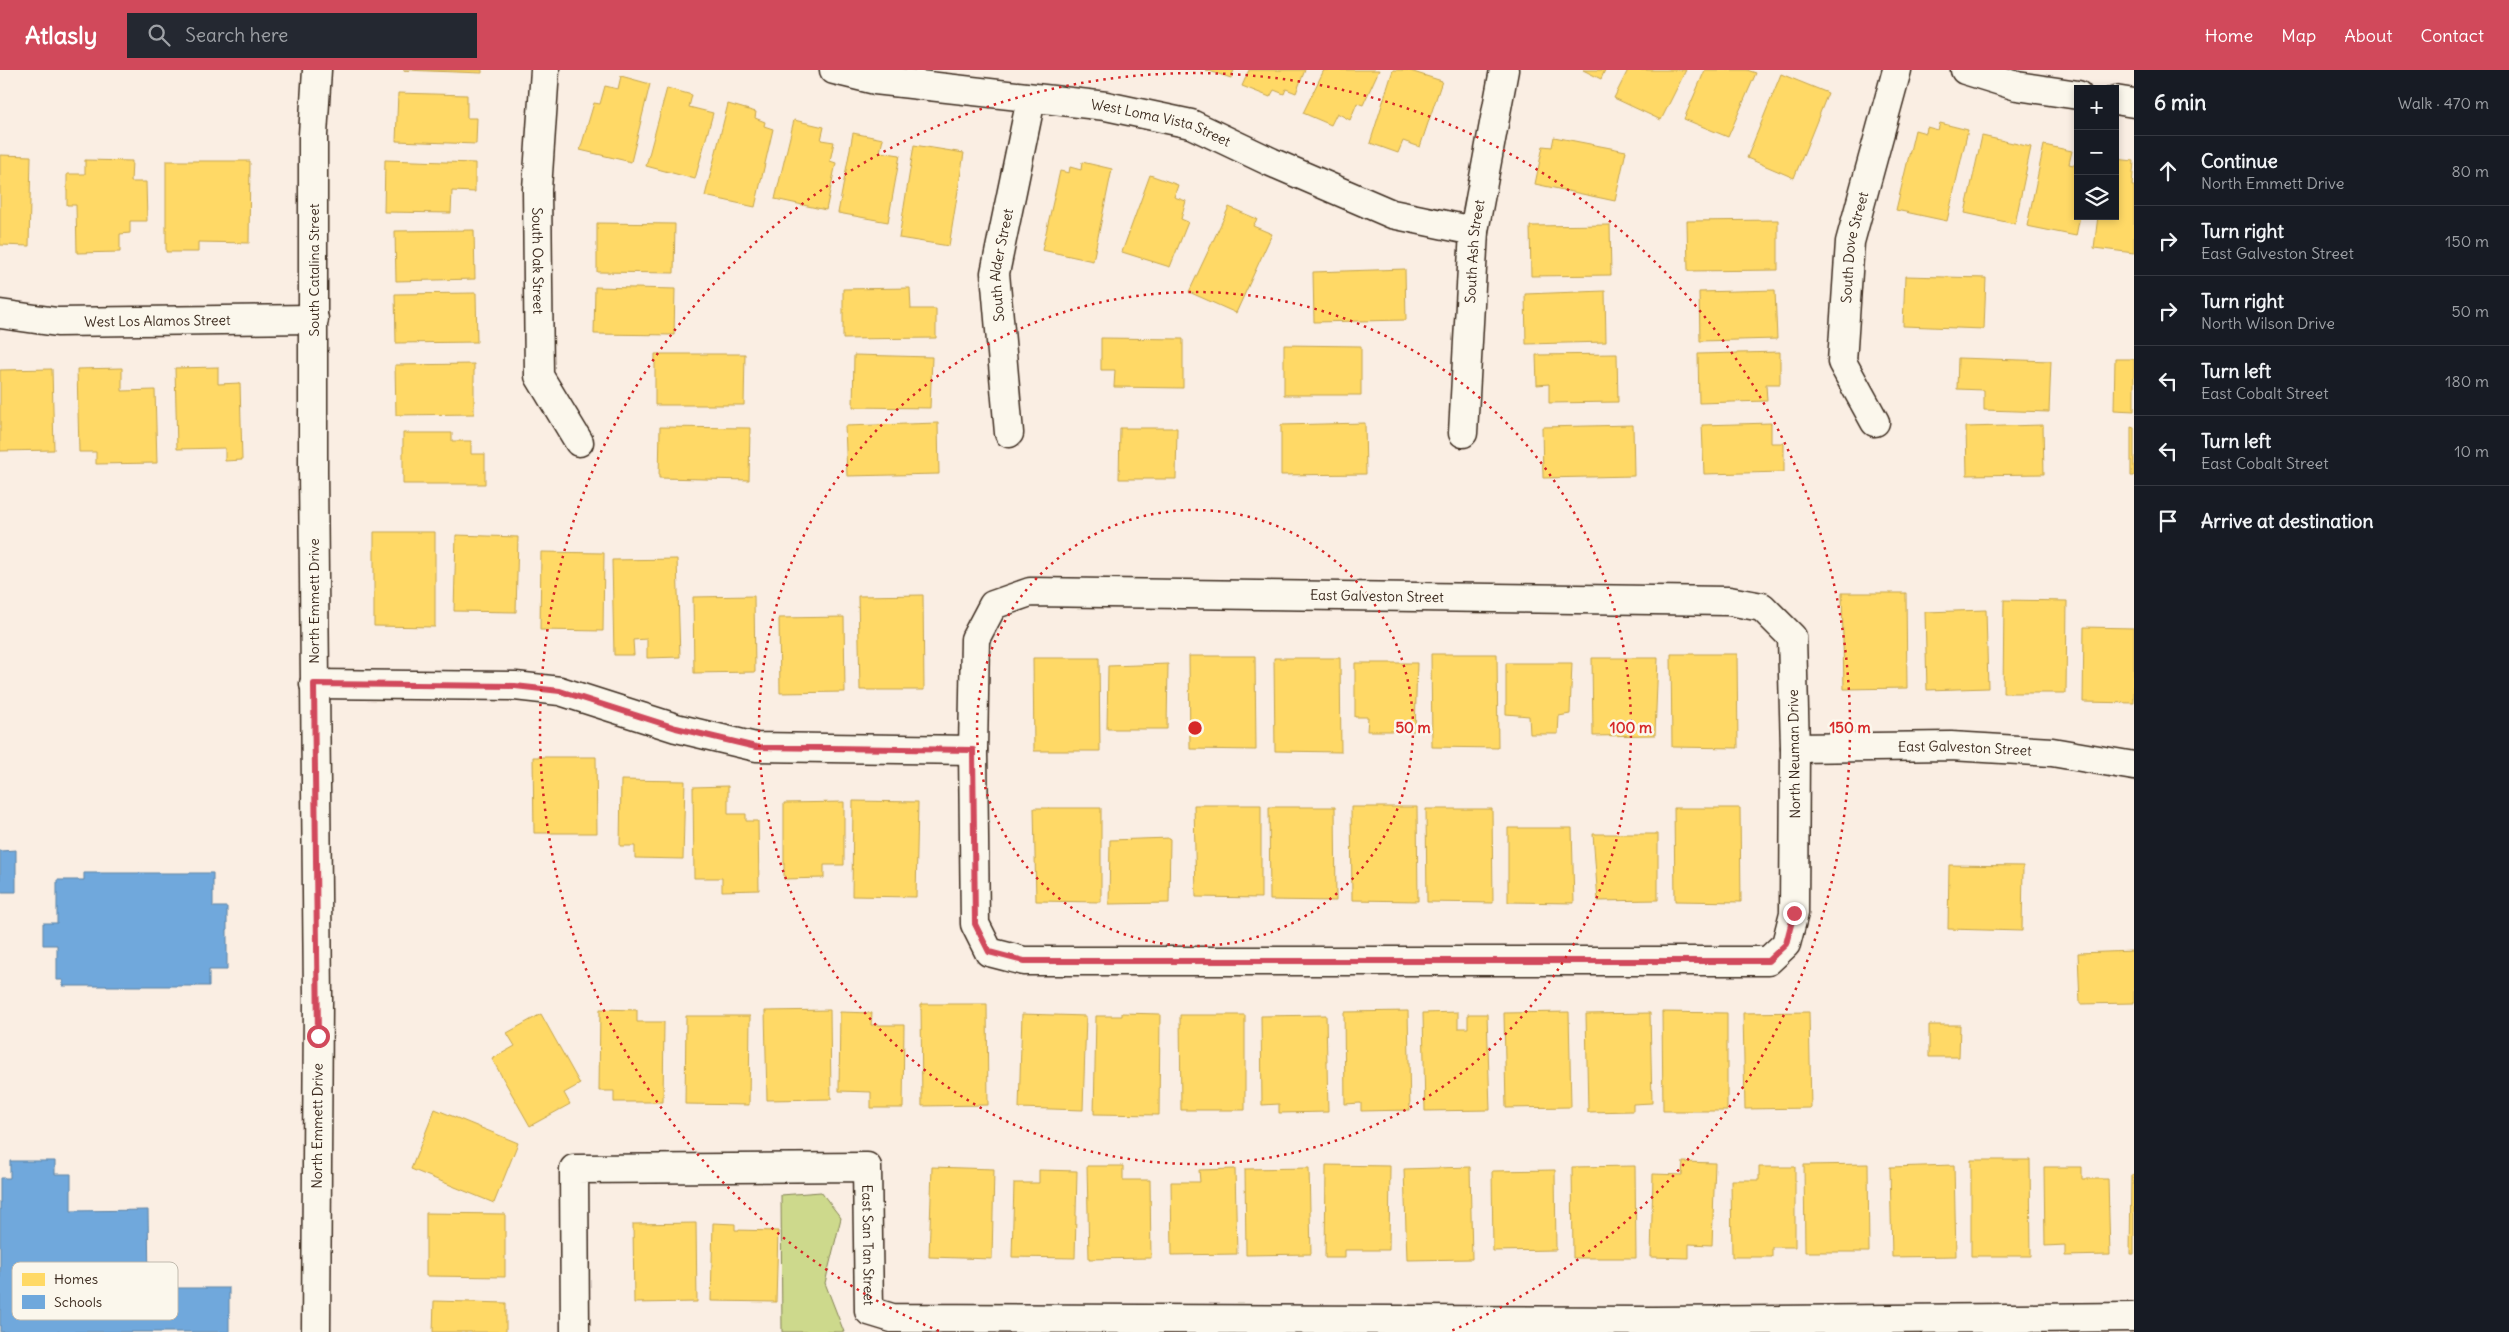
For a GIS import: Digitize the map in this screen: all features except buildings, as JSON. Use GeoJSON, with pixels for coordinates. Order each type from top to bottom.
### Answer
{"type":"FeatureCollection","features":[{"type":"Feature","properties":{"kind":"street","name":"South Catalina Street"},"geometry":{"type":"LineString","coordinates":[[313,471],[314,135],[316,70]]}},
{"type":"Feature","properties":{"kind":"street","name":"South Oak Street"},"geometry":{"type":"LineString","coordinates":[[545,70],[536,189],[539,376],[579,442]]}},
{"type":"Feature","properties":{"kind":"street","name":"West Loma Vista Street"},"geometry":{"type":"LineString","coordinates":[[834,70],[875,80],[1106,106],[1191,124],[1271,162],[1392,214],[1474,232]]}},
{"type":"Feature","properties":{"kind":"street","name":"South Ash Street"},"geometry":{"type":"LineString","coordinates":[[1463,433],[1474,232],[1504,70]]}},
{"type":"Feature","properties":{"kind":"street","name":"South Dove Street"},"geometry":{"type":"LineString","coordinates":[[1876,422],[1842,362],[1850,242],[1897,70]]}},
{"type":"Feature","properties":{"kind":"street"},"geometry":{"type":"LineString","coordinates":[[1965,70],[2017,86],[2074,94]]}},
{"type":"Feature","properties":{"kind":"street","name":"South Alder Street"},"geometry":{"type":"LineString","coordinates":[[1009,433],[995,273],[1031,99]]}},
{"type":"Feature","properties":{"kind":"street"},"geometry":{"type":"LineString","coordinates":[[2119,101],[2134,103]]}},
{"type":"Feature","properties":{"kind":"street","name":"West Los Alamos Street"},"geometry":{"type":"LineString","coordinates":[[0,314],[57,322],[314,319]]}},
{"type":"Feature","properties":{"kind":"street","name":"North Emmett Drive"},"geometry":{"type":"LineString","coordinates":[[313,471],[318,998],[316,1332]]}},
{"type":"Feature","properties":{"kind":"street","name":"East Galveston Street"},"geometry":{"type":"LineString","coordinates":[[973,750],[975,640],[993,605],[1030,592],[1729,601],[1762,607]]}},
{"type":"Feature","properties":{"kind":"street","name":"North Neuman Drive"},"geometry":{"type":"LineString","coordinates":[[973,750],[975,924],[989,952],[1024,961],[1768,961],[1786,944],[1794,913],[1795,748],[1792,637],[1762,607]]}},
{"type":"Feature","properties":{"kind":"street"},"geometry":{"type":"LineString","coordinates":[[314,684],[515,686],[560,691],[676,728],[756,747],[973,750]]}},
{"type":"Feature","properties":{"kind":"street","name":"East Galveston Street"},"geometry":{"type":"LineString","coordinates":[[1795,748],[1951,746],[2052,752],[2134,766]]}},
{"type":"Feature","properties":{"kind":"street","name":"East San Tan Street"},"geometry":{"type":"LineString","coordinates":[[575,1332],[574,1169],[867,1166],[869,1311],[892,1318],[1653,1326],[2134,1317]]}},
{"type":"Feature","properties":{"kind":"green space"},"geometry":{"type":"Polygon","coordinates":[[[821,1192],[841,1218],[825,1283],[844,1332],[782,1332],[781,1195],[821,1192]]]}},
{"type":"Feature","properties":{"kind":"route"},"geometry":{"type":"LineString","coordinates":[[318,1036],[314,684],[515,686],[560,691],[596,700],[676,728],[756,747],[973,750],[975,924],[989,952],[1024,961],[1768,961],[1786,944],[1794,913]]}}]}
